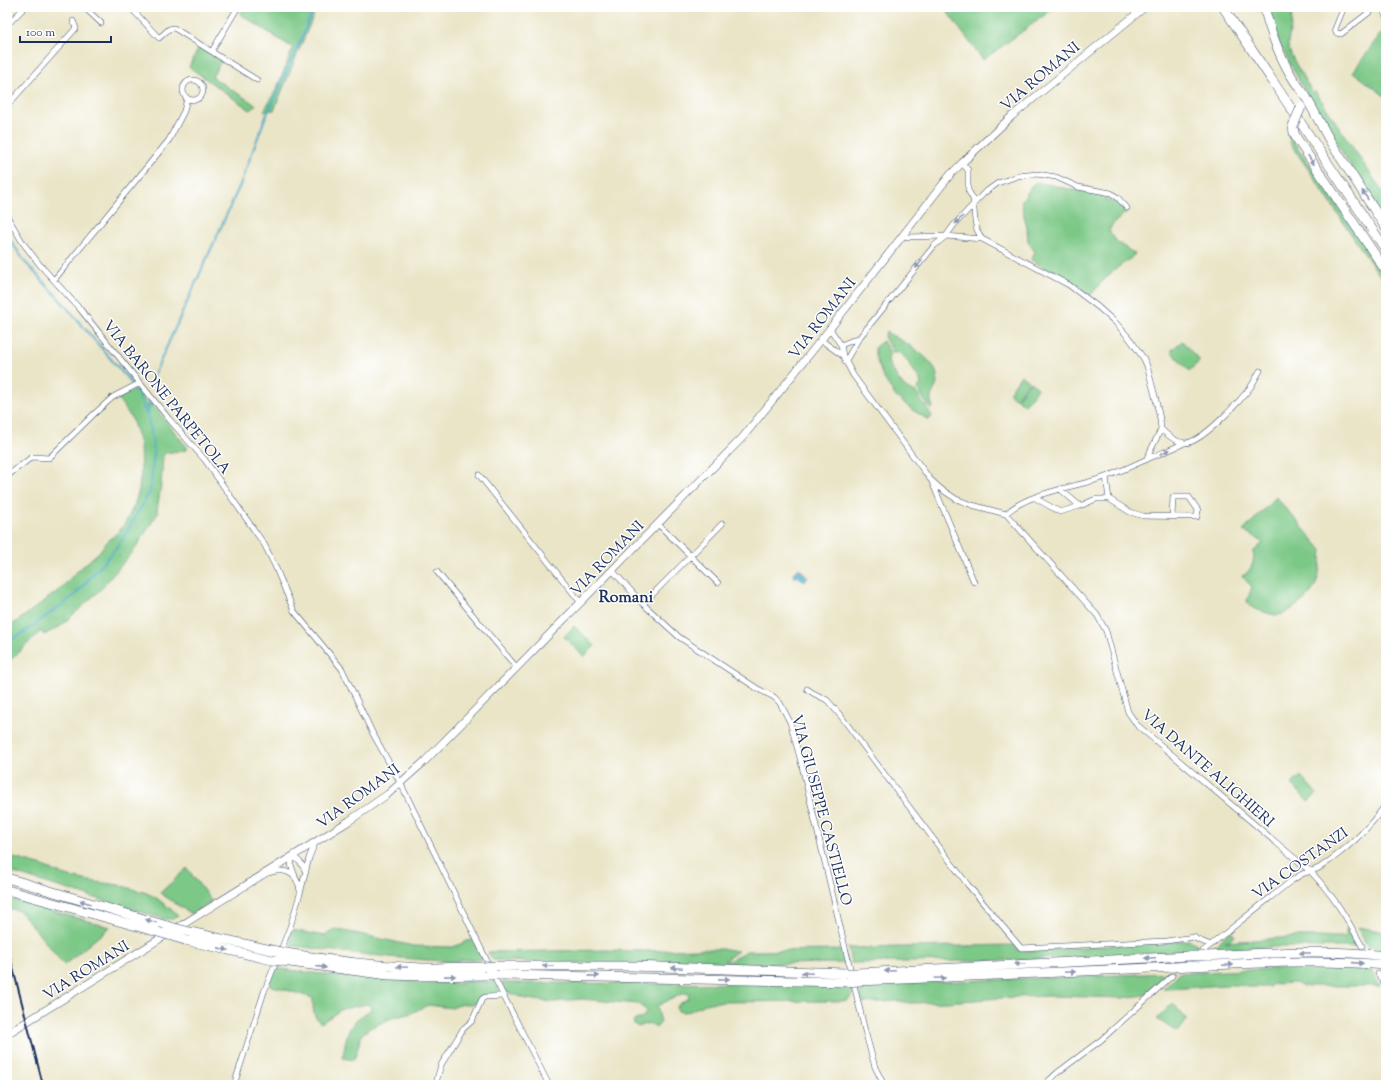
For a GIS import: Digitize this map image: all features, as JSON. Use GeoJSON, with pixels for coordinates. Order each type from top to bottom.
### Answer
{"type":"FeatureCollection","features":[{"type":"Feature","properties":{"kind":"highway"},"geometry":{"type":"LineString","coordinates":[[1222,7],[1386,250]]}},
{"type":"Feature","properties":{"kind":"highway"},"geometry":{"type":"LineString","coordinates":[[1264,7],[1274,41],[1298,87],[1302,99],[1301,107],[1294,126],[1294,133],[1386,271]]}},
{"type":"Feature","properties":{"kind":"highway"},"geometry":{"type":"LineString","coordinates":[[1298,87],[1338,154],[1386,228]]}},
{"type":"Feature","properties":{"kind":"highway"},"geometry":{"type":"LineString","coordinates":[[7,878],[167,926],[187,936]]}},
{"type":"Feature","properties":{"kind":"highway"},"geometry":{"type":"LineString","coordinates":[[7,890],[158,932],[187,936],[274,956],[423,968],[495,966],[631,966],[847,978]]}},
{"type":"Feature","properties":{"kind":"highway"},"geometry":{"type":"LineString","coordinates":[[284,957],[388,975],[847,978],[1189,956],[1204,953],[1349,953],[1386,956]]}},
{"type":"Feature","properties":{"kind":"highway"},"geometry":{"type":"LineString","coordinates":[[858,977],[1173,971],[1189,966],[1320,961],[1386,965]]}},
{"type":"Feature","properties":{"kind":"street"},"geometry":{"type":"LineString","coordinates":[[7,25],[25,7]]}},
{"type":"Feature","properties":{"kind":"street"},"geometry":{"type":"LineString","coordinates":[[84,7],[101,23]]}},
{"type":"Feature","properties":{"kind":"street"},"geometry":{"type":"LineString","coordinates":[[130,7],[159,38],[169,29],[174,28],[257,80]]}},
{"type":"Feature","properties":{"kind":"street"},"geometry":{"type":"LineString","coordinates":[[212,52],[238,7]]}},
{"type":"Feature","properties":{"kind":"street","name":"VIA ROMANI"},"geometry":{"type":"LineString","coordinates":[[7,1034],[375,804],[400,784],[517,668],[743,438],[945,181],[962,163],[1012,116],[1145,7]]}},
{"type":"Feature","properties":{"kind":"street"},"geometry":{"type":"LineString","coordinates":[[1344,7],[1335,29],[1336,33],[1338,34],[1341,34],[1376,7]]}},
{"type":"Feature","properties":{"kind":"street"},"geometry":{"type":"LineString","coordinates":[[1382,7],[1386,17]]}},
{"type":"Feature","properties":{"kind":"street"},"geometry":{"type":"LineString","coordinates":[[7,106],[76,28],[73,21]]}},
{"type":"Feature","properties":{"kind":"street"},"geometry":{"type":"LineString","coordinates":[[191,80],[197,80],[203,89],[201,95],[193,100],[187,98],[183,93],[185,83],[191,80]]}},
{"type":"Feature","properties":{"kind":"street"},"geometry":{"type":"LineString","coordinates":[[54,280],[169,140],[181,118],[187,98]]}},
{"type":"Feature","properties":{"kind":"street"},"geometry":{"type":"LineString","coordinates":[[962,163],[968,170],[967,185],[970,194],[974,199],[976,226],[982,239]]}},
{"type":"Feature","properties":{"kind":"street"},"geometry":{"type":"LineString","coordinates":[[846,362],[859,338],[934,246],[946,236],[954,225],[984,193],[998,183],[1018,176],[1037,174],[1056,177],[1078,186],[1111,193],[1127,208]]}},
{"type":"Feature","properties":{"kind":"street","name":"VIA BARONE PARPETOLA"},"geometry":{"type":"LineString","coordinates":[[7,216],[23,242],[80,309],[169,419],[205,460],[256,533],[275,566],[298,617],[342,669],[372,732],[400,784],[460,908],[549,1085]]}},
{"type":"Feature","properties":{"kind":"street"},"geometry":{"type":"LineString","coordinates":[[904,235],[907,237],[946,236],[982,239],[1069,285],[1115,322],[1130,339],[1147,366],[1155,396],[1161,429],[1146,460]]}},
{"type":"Feature","properties":{"kind":"street"},"geometry":{"type":"LineString","coordinates":[[830,329],[841,345],[846,362],[864,390],[930,478],[956,499],[1006,514],[1018,504],[1060,489],[1106,477],[1167,452],[1184,443],[1195,440],[1215,424],[1252,385],[1260,371]]}},
{"type":"Feature","properties":{"kind":"street"},"geometry":{"type":"LineString","coordinates":[[841,345],[859,338]]}},
{"type":"Feature","properties":{"kind":"street"},"geometry":{"type":"LineString","coordinates":[[821,340],[843,356]]}},
{"type":"Feature","properties":{"kind":"street"},"geometry":{"type":"LineString","coordinates":[[7,476],[32,457],[49,458],[113,397],[140,383]]}},
{"type":"Feature","properties":{"kind":"street"},"geometry":{"type":"LineString","coordinates":[[1161,429],[1168,436],[1184,443]]}},
{"type":"Feature","properties":{"kind":"street"},"geometry":{"type":"LineString","coordinates":[[479,475],[581,603]]}},
{"type":"Feature","properties":{"kind":"street"},"geometry":{"type":"LineString","coordinates":[[1106,477],[1109,499]]}},
{"type":"Feature","properties":{"kind":"street"},"geometry":{"type":"LineString","coordinates":[[930,478],[974,582]]}},
{"type":"Feature","properties":{"kind":"street"},"geometry":{"type":"LineString","coordinates":[[1060,489],[1080,506]]}},
{"type":"Feature","properties":{"kind":"street"},"geometry":{"type":"LineString","coordinates":[[1035,498],[1060,512],[1096,499],[1109,499],[1130,512],[1143,516],[1197,518],[1198,510],[1189,497],[1172,497],[1172,517]]}},
{"type":"Feature","properties":{"kind":"street","name":"VIA DANTE ALIGHIERI"},"geometry":{"type":"LineString","coordinates":[[1006,514],[1097,615],[1106,631],[1128,712],[1137,725],[1311,872],[1333,897],[1362,946]]}},
{"type":"Feature","properties":{"kind":"street"},"geometry":{"type":"LineString","coordinates":[[658,524],[718,583]]}},
{"type":"Feature","properties":{"kind":"street"},"geometry":{"type":"LineString","coordinates":[[643,604],[722,524]]}},
{"type":"Feature","properties":{"kind":"street","name":"VIA GIUSEPPE CASTIELLO"},"geometry":{"type":"LineString","coordinates":[[612,570],[643,604],[679,637],[758,689],[774,697],[780,703],[790,722],[800,758],[865,1031],[876,1067],[884,1085]]}},
{"type":"Feature","properties":{"kind":"street"},"geometry":{"type":"LineString","coordinates":[[437,572],[517,668]]}},
{"type":"Feature","properties":{"kind":"street"},"geometry":{"type":"LineString","coordinates":[[807,688],[813,693],[827,700],[840,715],[968,884],[1021,948],[1166,941],[1194,937],[1211,945]]}},
{"type":"Feature","properties":{"kind":"street","name":"VIA COSTANZI"},"geometry":{"type":"LineString","coordinates":[[1204,953],[1211,945],[1291,881],[1303,874],[1319,868],[1353,842],[1373,822],[1386,804]]}},
{"type":"Feature","properties":{"kind":"street"},"geometry":{"type":"LineString","coordinates":[[234,1085],[264,992],[288,932],[315,842]]}},
{"type":"Feature","properties":{"kind":"street"},"geometry":{"type":"LineString","coordinates":[[293,856],[301,863],[306,872]]}},
{"type":"Feature","properties":{"kind":"street"},"geometry":{"type":"LineString","coordinates":[[293,856],[292,865],[297,878],[300,894]]}},
{"type":"Feature","properties":{"kind":"street"},"geometry":{"type":"LineString","coordinates":[[263,875],[284,871],[297,878]]}},
{"type":"Feature","properties":{"kind":"street"},"geometry":{"type":"LineString","coordinates":[[1044,1085],[1056,1073],[1102,1040],[1173,971]]}},
{"type":"Feature","properties":{"kind":"street"},"geometry":{"type":"LineString","coordinates":[[1378,974],[1386,987]]}},
{"type":"Feature","properties":{"kind":"street"},"geometry":{"type":"LineString","coordinates":[[437,1085],[437,1079],[442,1065],[463,1029],[472,1021],[482,998],[504,996]]}},
{"type":"Feature","properties":{"kind":"green space"},"geometry":{"type":"Polygon","coordinates":[[[244,7],[317,7],[274,110],[264,111],[277,88],[293,48],[240,14],[244,7]]]}},
{"type":"Feature","properties":{"kind":"green space"},"geometry":{"type":"Polygon","coordinates":[[[948,7],[1056,7],[983,60],[945,9],[948,7]]]}},
{"type":"Feature","properties":{"kind":"green space"},"geometry":{"type":"Polygon","coordinates":[[[1269,7],[1289,7],[1292,16],[1288,40],[1291,55],[1313,93],[1315,91],[1386,197],[1386,223],[1309,99],[1279,43],[1269,7]]]}},
{"type":"Feature","properties":{"kind":"green space"},"geometry":{"type":"Polygon","coordinates":[[[1384,29],[1386,34],[1386,97],[1353,72],[1384,29]]]}},
{"type":"Feature","properties":{"kind":"green space"},"geometry":{"type":"Polygon","coordinates":[[[199,47],[221,61],[212,77],[256,105],[250,110],[189,67],[199,47]]]}},
{"type":"Feature","properties":{"kind":"green space"},"geometry":{"type":"Polygon","coordinates":[[[1288,133],[1386,276],[1386,284],[1290,143],[1288,133]]]}},
{"type":"Feature","properties":{"kind":"green space"},"geometry":{"type":"Polygon","coordinates":[[[1037,182],[1074,190],[1101,193],[1108,201],[1117,202],[1126,212],[1112,225],[1109,231],[1118,243],[1135,254],[1110,274],[1090,296],[1068,281],[1031,260],[1035,252],[1028,242],[1027,228],[1021,202],[1033,184],[1037,182]]]}},
{"type":"Feature","properties":{"kind":"green space"},"geometry":{"type":"Polygon","coordinates":[[[886,332],[919,352],[933,367],[937,375],[937,383],[931,397],[931,403],[933,406],[931,410],[917,389],[921,384],[920,380],[904,356],[898,352],[893,352],[884,337],[886,332]]]}},
{"type":"Feature","properties":{"kind":"green space"},"geometry":{"type":"Polygon","coordinates":[[[883,341],[891,354],[888,359],[889,364],[903,385],[911,391],[915,391],[932,416],[929,420],[896,397],[883,377],[875,356],[875,347],[883,341]]]}},
{"type":"Feature","properties":{"kind":"green space"},"geometry":{"type":"Polygon","coordinates":[[[1182,341],[1200,361],[1189,371],[1171,351],[1182,341]]]}},
{"type":"Feature","properties":{"kind":"green space"},"geometry":{"type":"Polygon","coordinates":[[[1021,375],[1029,381],[1016,399],[1009,393],[1021,375]]]}},
{"type":"Feature","properties":{"kind":"green space"},"geometry":{"type":"Polygon","coordinates":[[[1030,382],[1038,388],[1025,405],[1017,399],[1030,382]]]}},
{"type":"Feature","properties":{"kind":"green space"},"geometry":{"type":"Polygon","coordinates":[[[138,389],[149,408],[151,403],[187,447],[187,450],[165,453],[163,456],[161,485],[157,510],[158,513],[134,550],[101,589],[61,626],[44,635],[41,631],[7,663],[7,629],[63,587],[74,574],[99,552],[104,545],[119,531],[124,525],[134,506],[139,490],[141,471],[140,444],[132,419],[117,397],[138,389]]]}},
{"type":"Feature","properties":{"kind":"green space"},"geometry":{"type":"Polygon","coordinates":[[[1276,497],[1322,550],[1320,569],[1313,590],[1302,602],[1285,613],[1279,615],[1269,614],[1248,604],[1247,601],[1252,587],[1242,576],[1248,572],[1252,566],[1254,551],[1263,543],[1254,536],[1243,531],[1276,497]]]}},
{"type":"Feature","properties":{"kind":"green space"},"geometry":{"type":"Polygon","coordinates":[[[574,626],[595,646],[584,657],[564,637],[574,626]]]}},
{"type":"Feature","properties":{"kind":"green space"},"geometry":{"type":"Polygon","coordinates":[[[1301,776],[1317,794],[1308,802],[1292,784],[1301,776]]]}},
{"type":"Feature","properties":{"kind":"green space"},"geometry":{"type":"Polygon","coordinates":[[[7,856],[43,866],[66,876],[119,885],[147,893],[158,899],[178,915],[173,919],[164,919],[7,871],[7,856]]]}},
{"type":"Feature","properties":{"kind":"green space"},"geometry":{"type":"Polygon","coordinates":[[[187,868],[212,902],[191,914],[160,893],[187,868]]]}},
{"type":"Feature","properties":{"kind":"green space"},"geometry":{"type":"Polygon","coordinates":[[[7,898],[110,927],[64,965],[20,911],[7,908],[7,898]]]}},
{"type":"Feature","properties":{"kind":"green space"},"geometry":{"type":"Polygon","coordinates":[[[1357,927],[1386,932],[1386,950],[1368,947],[1357,927]]]}},
{"type":"Feature","properties":{"kind":"green space"},"geometry":{"type":"Polygon","coordinates":[[[334,929],[413,946],[453,947],[472,939],[483,960],[459,960],[459,962],[416,959],[288,945],[293,930],[325,936],[334,929]]]}},
{"type":"Feature","properties":{"kind":"green space"},"geometry":{"type":"Polygon","coordinates":[[[1348,929],[1357,947],[1274,947],[1206,951],[1218,943],[1231,930],[1235,936],[1231,940],[1225,941],[1226,942],[1293,937],[1346,937],[1346,930],[1348,929]]]}},
{"type":"Feature","properties":{"kind":"green space"},"geometry":{"type":"Polygon","coordinates":[[[1190,940],[1198,945],[1198,951],[1018,960],[851,963],[848,948],[1014,945],[1018,950],[1026,951],[1190,940]]]}},
{"type":"Feature","properties":{"kind":"green space"},"geometry":{"type":"Polygon","coordinates":[[[725,949],[738,951],[724,961],[729,961],[746,951],[844,950],[847,963],[542,963],[493,960],[488,952],[605,950],[645,951],[725,949]]]}},
{"type":"Feature","properties":{"kind":"green space"},"geometry":{"type":"Polygon","coordinates":[[[1313,967],[1371,970],[1380,986],[1302,986],[1295,983],[1273,984],[1269,987],[1221,985],[1163,989],[1179,973],[1313,967]]]}},
{"type":"Feature","properties":{"kind":"green space"},"geometry":{"type":"Polygon","coordinates":[[[276,968],[368,979],[461,984],[461,981],[495,982],[501,994],[481,996],[476,1004],[462,1004],[452,1008],[428,1005],[409,1014],[392,1018],[370,1028],[362,1034],[354,1060],[343,1058],[344,1047],[350,1028],[357,1019],[372,1007],[367,1004],[342,1009],[321,1023],[315,1015],[313,998],[269,985],[276,968]]]}},
{"type":"Feature","properties":{"kind":"green space"},"geometry":{"type":"Polygon","coordinates":[[[1170,973],[1145,995],[1122,998],[1054,996],[1014,997],[947,1002],[909,1003],[899,1001],[863,1003],[857,985],[1170,973]]]}},
{"type":"Feature","properties":{"kind":"green space"},"geometry":{"type":"Polygon","coordinates":[[[500,983],[853,984],[853,993],[848,1000],[843,1001],[716,1002],[682,1012],[678,1011],[676,1008],[679,1004],[689,998],[688,994],[684,993],[657,1006],[661,1022],[656,1028],[649,1023],[638,1027],[634,1024],[633,1021],[641,1018],[647,1012],[638,1004],[581,999],[553,1002],[526,999],[504,991],[500,983]]]}},
{"type":"Feature","properties":{"kind":"green space"},"geometry":{"type":"Polygon","coordinates":[[[1173,1003],[1187,1020],[1178,1032],[1157,1019],[1173,1003]]]}},
{"type":"Feature","properties":{"kind":"water"},"geometry":{"type":"Polygon","coordinates":[[[799,568],[808,577],[803,582],[797,576],[795,578],[792,575],[799,568]]]}},
{"type":"Feature","properties":{"kind":"waterway"},"geometry":{"type":"LineString","coordinates":[[149,386],[240,185],[264,121],[314,7]]}},
{"type":"Feature","properties":{"kind":"waterway"},"geometry":{"type":"LineString","coordinates":[[7,235],[25,262],[62,302],[133,385]]}},
{"type":"Feature","properties":{"kind":"waterway"},"geometry":{"type":"LineString","coordinates":[[7,642],[23,633],[74,596],[118,546],[150,492],[154,450],[148,417],[135,389]]}},
{"type":"Feature","properties":{"kind":"waterway"},"geometry":{"type":"LineString","coordinates":[[148,416],[149,401]]}},
{"type":"Feature","properties":{"kind":"tunnel"},"geometry":{"type":"LineString","coordinates":[[1172,976],[1196,956]]}},
{"type":"Feature","properties":{"kind":"railway"},"geometry":{"type":"LineString","coordinates":[[7,945],[43,1085]]}},
{"type":"Feature","properties":{"kind":"district","name":"Romani"},"geometry":{"type":"Point","coordinates":[626,596]}}]}
